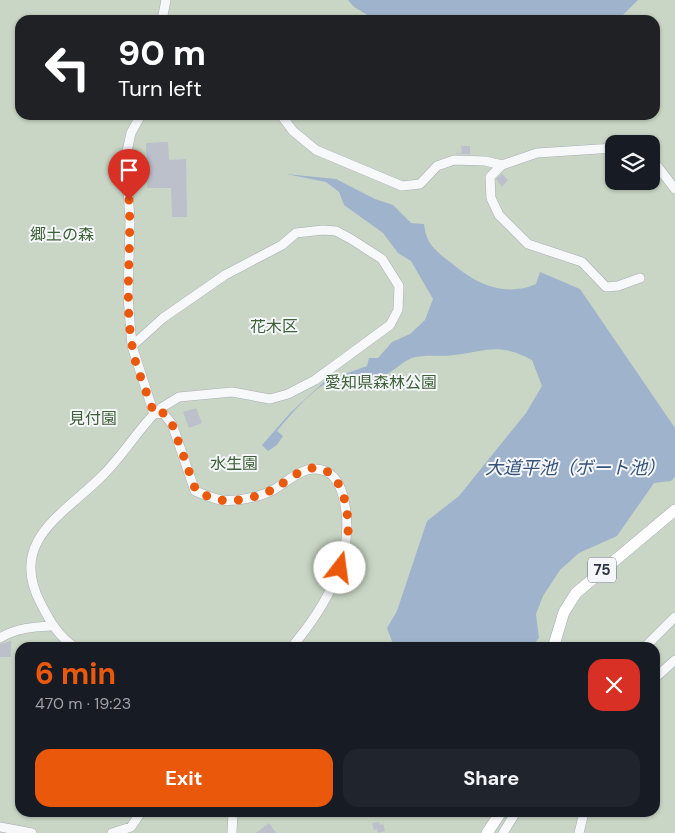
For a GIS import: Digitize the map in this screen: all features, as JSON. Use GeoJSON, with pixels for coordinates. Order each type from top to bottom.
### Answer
{"type":"FeatureCollection","features":[{"type":"Feature","properties":{"kind":"main road","name":"75"},"geometry":{"type":"LineString","coordinates":[[555,642],[564,612],[576,592],[675,510]]}},
{"type":"Feature","properties":{"kind":"main road"},"geometry":{"type":"LineString","coordinates":[[488,833],[498,817]]}},
{"type":"Feature","properties":{"kind":"lane"},"geometry":{"type":"LineString","coordinates":[[163,15],[166,0]]}},
{"type":"Feature","properties":{"kind":"lane"},"geometry":{"type":"LineString","coordinates":[[138,120],[131,133],[126,156],[130,222],[128,297],[132,346],[156,413]]}},
{"type":"Feature","properties":{"kind":"lane"},"geometry":{"type":"LineString","coordinates":[[285,120],[293,131],[316,150],[402,186],[420,184],[437,166],[454,160],[485,161],[502,165]]}},
{"type":"Feature","properties":{"kind":"lane"},"geometry":{"type":"LineString","coordinates":[[605,149],[537,153],[502,165],[490,177],[491,198],[499,216],[528,244],[582,262],[606,287],[618,286],[640,278]]}},
{"type":"Feature","properties":{"kind":"lane"},"geometry":{"type":"LineString","coordinates":[[660,170],[675,189]]}},
{"type":"Feature","properties":{"kind":"lane"},"geometry":{"type":"LineString","coordinates":[[68,642],[59,636],[51,626],[36,594],[31,569],[36,542],[75,498],[93,486],[118,460],[161,408],[179,397],[232,392],[270,399],[288,394],[315,380],[390,325],[398,310],[399,286],[382,259],[351,239],[336,232],[323,230],[296,233],[282,245],[225,275],[163,318],[132,346]]}},
{"type":"Feature","properties":{"kind":"lane"},"geometry":{"type":"LineString","coordinates":[[156,413],[163,413],[172,424],[196,491],[221,500],[237,500],[271,491],[306,470],[314,468],[326,470],[332,474],[341,488],[348,535],[340,568],[320,612],[296,642]]}},
{"type":"Feature","properties":{"kind":"lane"},"geometry":{"type":"LineString","coordinates":[[650,642],[675,617]]}},
{"type":"Feature","properties":{"kind":"lane"},"geometry":{"type":"LineString","coordinates":[[0,638],[9,632],[30,627],[51,626]]}},
{"type":"Feature","properties":{"kind":"lane"},"geometry":{"type":"LineString","coordinates":[[660,674],[675,660]]}},
{"type":"Feature","properties":{"kind":"lane"},"geometry":{"type":"LineString","coordinates":[[112,833],[131,827],[138,817]]}},
{"type":"Feature","properties":{"kind":"lane"},"geometry":{"type":"LineString","coordinates":[[232,833],[233,817]]}},
{"type":"Feature","properties":{"kind":"lane"},"geometry":{"type":"LineString","coordinates":[[503,833],[513,817]]}},
{"type":"Feature","properties":{"kind":"lane"},"geometry":{"type":"LineString","coordinates":[[580,833],[583,817]]}},
{"type":"Feature","properties":{"kind":"lane"},"geometry":{"type":"LineString","coordinates":[[0,827],[32,833]]}},
{"type":"Feature","properties":{"kind":"green space","name":"愛知県森林公園"},"geometry":{"type":"Polygon","coordinates":[[[0,0],[675,0],[675,833],[0,833],[0,0]]]}},
{"type":"Feature","properties":{"kind":"water"},"geometry":{"type":"Polygon","coordinates":[[[348,0],[638,0],[623,15],[368,15],[354,7],[348,0]]]}},
{"type":"Feature","properties":{"kind":"water","name":"大道平池（ボート池）"},"geometry":{"type":"Polygon","coordinates":[[[286,174],[336,179],[375,199],[393,205],[411,223],[424,224],[430,244],[444,257],[473,279],[493,287],[503,289],[525,288],[536,284],[540,272],[580,289],[675,428],[675,477],[671,481],[654,483],[617,536],[579,553],[560,570],[543,596],[536,614],[539,638],[535,642],[392,642],[387,628],[397,611],[427,521],[459,496],[526,413],[542,386],[532,360],[510,351],[493,349],[449,356],[422,356],[408,360],[382,376],[337,379],[319,388],[282,425],[277,431],[283,436],[277,445],[268,451],[262,445],[291,412],[325,381],[367,366],[369,358],[378,358],[392,342],[410,334],[425,320],[433,299],[411,261],[398,253],[383,233],[344,205],[339,192],[326,182],[286,174]]]}},
{"type":"Feature","properties":{"kind":"building"},"geometry":{"type":"Polygon","coordinates":[[[168,142],[169,160],[186,159],[187,217],[172,217],[171,188],[147,188],[146,143],[168,142]]]}},
{"type":"Feature","properties":{"kind":"building"},"geometry":{"type":"Polygon","coordinates":[[[461,146],[470,146],[470,154],[454,154],[462,153],[461,146]]]}},
{"type":"Feature","properties":{"kind":"building"},"geometry":{"type":"Polygon","coordinates":[[[502,174],[508,180],[502,187],[496,179],[502,174]]]}},
{"type":"Feature","properties":{"kind":"building"},"geometry":{"type":"Polygon","coordinates":[[[196,408],[202,423],[189,428],[183,412],[196,408]]]}},
{"type":"Feature","properties":{"kind":"building"},"geometry":{"type":"Polygon","coordinates":[[[11,641],[11,657],[0,657],[0,644],[11,641]]]}},
{"type":"Feature","properties":{"kind":"building"},"geometry":{"type":"Polygon","coordinates":[[[379,822],[380,825],[383,824],[385,831],[378,833],[377,829],[374,830],[372,823],[379,822]]]}},
{"type":"Feature","properties":{"kind":"building"},"geometry":{"type":"Polygon","coordinates":[[[269,823],[276,833],[256,833],[269,823]]]}},
{"type":"Feature","properties":{"kind":"route"},"geometry":{"type":"LineString","coordinates":[[129,200],[130,258],[128,297],[132,346],[154,414],[163,413],[172,424],[196,491],[221,500],[237,500],[271,491],[306,470],[314,468],[326,470],[332,474],[341,488],[346,512],[348,535],[340,568]]}},
{"type":"Feature","properties":{"kind":"park label","name":"郷土の森"},"geometry":{"type":"Point","coordinates":[62,234]}},
{"type":"Feature","properties":{"kind":"park label","name":"花木区"},"geometry":{"type":"Point","coordinates":[274,326]}},
{"type":"Feature","properties":{"kind":"park label","name":"見付園"},"geometry":{"type":"Point","coordinates":[93,418]}},
{"type":"Feature","properties":{"kind":"park label","name":"水生園"},"geometry":{"type":"Point","coordinates":[234,463]}}]}
